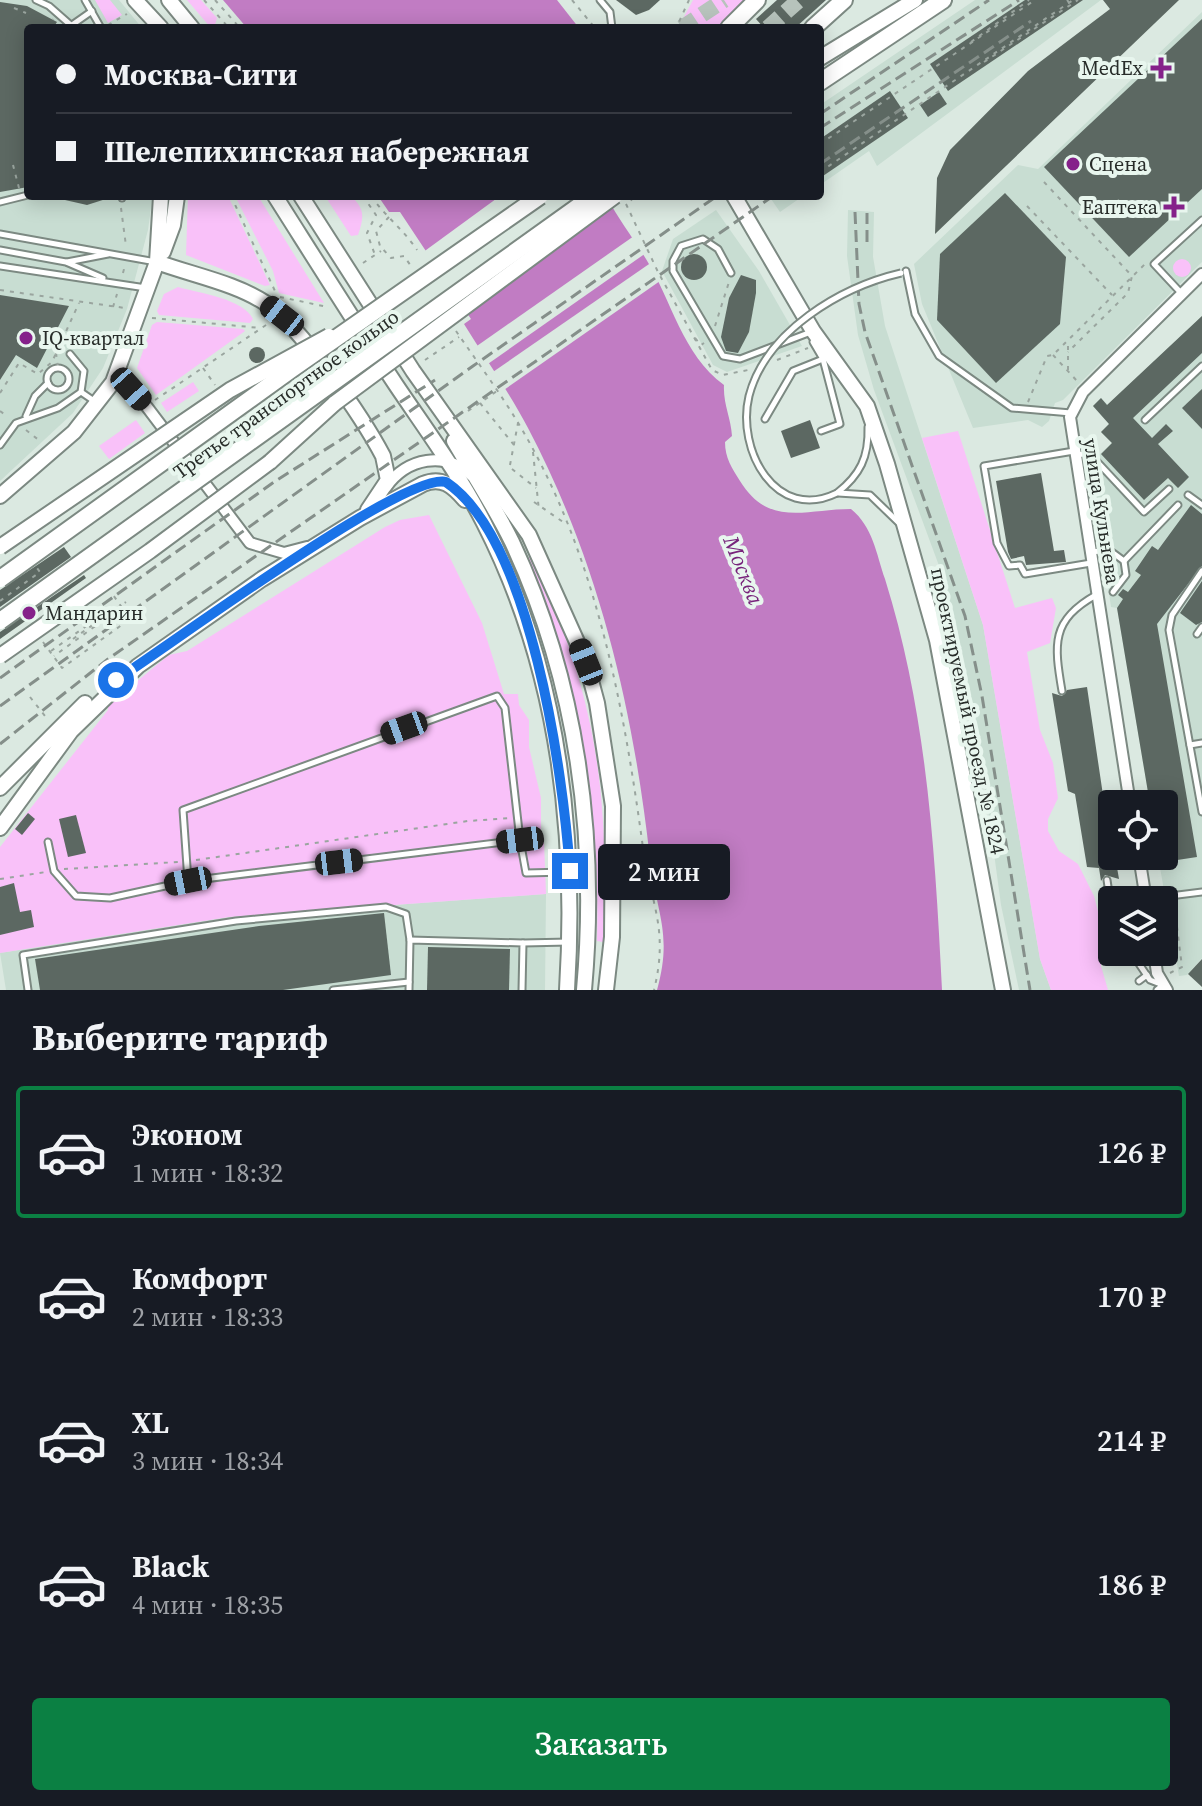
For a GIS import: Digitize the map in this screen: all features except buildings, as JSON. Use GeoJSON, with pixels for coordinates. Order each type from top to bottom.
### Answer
{"type":"FeatureCollection","features":[{"type":"Feature","properties":{"kind":"main road"},"geometry":{"type":"LineString","coordinates":[[135,0],[156,24]]}},
{"type":"Feature","properties":{"kind":"main road"},"geometry":{"type":"LineString","coordinates":[[169,0],[189,24]]}},
{"type":"Feature","properties":{"kind":"main road"},"geometry":{"type":"LineString","coordinates":[[733,24],[757,0]]}},
{"type":"Feature","properties":{"kind":"main road"},"geometry":{"type":"LineString","coordinates":[[818,24],[844,0]]}},
{"type":"Feature","properties":{"kind":"main road"},"geometry":{"type":"LineString","coordinates":[[824,56],[915,0]]}},
{"type":"Feature","properties":{"kind":"main road"},"geometry":{"type":"LineString","coordinates":[[824,79],[943,0]]}},
{"type":"Feature","properties":{"kind":"main road"},"geometry":{"type":"LineString","coordinates":[[157,262],[161,200]]}},
{"type":"Feature","properties":{"kind":"main road"},"geometry":{"type":"LineString","coordinates":[[0,495],[60,446],[98,404],[116,377],[173,225],[176,200]]}},
{"type":"Feature","properties":{"kind":"main road"},"geometry":{"type":"LineString","coordinates":[[278,200],[450,462],[485,525],[527,626],[558,753],[570,871],[567,990]]}},
{"type":"Feature","properties":{"kind":"main road"},"geometry":{"type":"LineString","coordinates":[[304,200],[413,371],[512,543],[544,625],[573,733],[589,869],[584,990]]}},
{"type":"Feature","properties":{"kind":"main road","name":"Третье транспортное кольцо"},"geometry":{"type":"LineString","coordinates":[[0,579],[534,200]]}},
{"type":"Feature","properties":{"kind":"main road","name":"Третье транспортное кольцо"},"geometry":{"type":"LineString","coordinates":[[0,621],[587,200]]}},
{"type":"Feature","properties":{"kind":"main road","name":"Третье транспортное кольцо"},"geometry":{"type":"LineString","coordinates":[[0,656],[270,462],[335,403],[610,200]]}},
{"type":"Feature","properties":{"kind":"main road","name":"проектируемый проезд № 1824"},"geometry":{"type":"LineString","coordinates":[[736,200],[808,334],[867,406],[908,534],[952,714],[1003,990]]}},
{"type":"Feature","properties":{"kind":"main road"},"geometry":{"type":"LineString","coordinates":[[157,262],[244,292],[282,316],[377,444],[388,469],[385,489],[360,518]]}},
{"type":"Feature","properties":{"kind":"main road"},"geometry":{"type":"LineString","coordinates":[[0,547],[230,390],[415,285]]}},
{"type":"Feature","properties":{"kind":"main road"},"geometry":{"type":"LineString","coordinates":[[413,371],[529,535],[586,662],[597,703],[613,806],[612,937],[606,990]]}},
{"type":"Feature","properties":{"kind":"main road"},"geometry":{"type":"LineString","coordinates":[[0,788],[91,698],[202,619],[360,518],[433,480],[454,488],[485,525]]}},
{"type":"Feature","properties":{"kind":"main road"},"geometry":{"type":"LineString","coordinates":[[0,828],[71,731],[138,666]]}},
{"type":"Feature","properties":{"kind":"street","name":"улица Кульнева"},"geometry":{"type":"LineString","coordinates":[[1128,790],[1074,453],[1071,413],[1085,389],[1182,294],[1200,281]]}},
{"type":"Feature","properties":{"kind":"street"},"geometry":{"type":"LineString","coordinates":[[116,377],[147,407],[250,543],[284,553],[324,541]]}},
{"type":"Feature","properties":{"kind":"street"},"geometry":{"type":"LineString","coordinates":[[385,489],[400,472],[430,459],[450,462],[476,480]]}},
{"type":"Feature","properties":{"kind":"street"},"geometry":{"type":"LineString","coordinates":[[1157,966],[1162,988]]}},
{"type":"Feature","properties":{"kind":"lane"},"geometry":{"type":"LineString","coordinates":[[36,0],[70,24]]}},
{"type":"Feature","properties":{"kind":"lane"},"geometry":{"type":"LineString","coordinates":[[85,0],[102,24]]}},
{"type":"Feature","properties":{"kind":"lane"},"geometry":{"type":"LineString","coordinates":[[600,0],[610,12],[612,24]]}},
{"type":"Feature","properties":{"kind":"lane"},"geometry":{"type":"LineString","coordinates":[[76,24],[92,11]]}},
{"type":"Feature","properties":{"kind":"lane"},"geometry":{"type":"LineString","coordinates":[[0,202],[24,196]]}},
{"type":"Feature","properties":{"kind":"lane"},"geometry":{"type":"LineString","coordinates":[[1182,294],[1154,264],[1202,220]]}},
{"type":"Feature","properties":{"kind":"lane"},"geometry":{"type":"LineString","coordinates":[[0,234],[157,262]]}},
{"type":"Feature","properties":{"kind":"lane"},"geometry":{"type":"LineString","coordinates":[[731,273],[718,249],[703,239],[688,241],[673,261],[673,271],[717,351],[731,360],[808,334],[823,359],[840,424],[821,431]]}},
{"type":"Feature","properties":{"kind":"lane"},"geometry":{"type":"LineString","coordinates":[[0,250],[66,262],[108,281]]}},
{"type":"Feature","properties":{"kind":"lane"},"geometry":{"type":"LineString","coordinates":[[66,262],[112,253]]}},
{"type":"Feature","properties":{"kind":"lane"},"geometry":{"type":"LineString","coordinates":[[0,266],[147,288]]}},
{"type":"Feature","properties":{"kind":"lane"},"geometry":{"type":"LineString","coordinates":[[908,534],[870,495],[837,493],[805,501],[784,495],[773,487],[758,466],[749,444],[746,413],[750,393],[770,357],[803,321],[842,293],[906,271],[915,314],[939,356],[1012,408],[1071,413]]}},
{"type":"Feature","properties":{"kind":"lane"},"geometry":{"type":"LineString","coordinates":[[0,445],[11,427],[26,417],[58,408],[81,392],[84,371],[79,361],[70,354]]}},
{"type":"Feature","properties":{"kind":"lane"},"geometry":{"type":"LineString","coordinates":[[765,419],[793,371],[823,359]]}},
{"type":"Feature","properties":{"kind":"lane"},"geometry":{"type":"LineString","coordinates":[[1145,420],[1202,366]]}},
{"type":"Feature","properties":{"kind":"lane"},"geometry":{"type":"LineString","coordinates":[[26,417],[35,396],[48,383],[48,374],[58,368],[68,375],[68,383],[57,390],[48,383]]}},
{"type":"Feature","properties":{"kind":"lane"},"geometry":{"type":"LineString","coordinates":[[81,392],[98,404]]}},
{"type":"Feature","properties":{"kind":"lane"},"geometry":{"type":"LineString","coordinates":[[837,493],[855,478],[865,457],[867,406]]}},
{"type":"Feature","properties":{"kind":"lane"},"geometry":{"type":"LineString","coordinates":[[1113,592],[1126,575],[1124,561],[1109,550],[1025,574],[1020,565],[1009,566],[997,543],[984,466],[1089,453],[1144,512],[1169,489]]}},
{"type":"Feature","properties":{"kind":"lane"},"geometry":{"type":"LineString","coordinates":[[1188,495],[1202,505]]}},
{"type":"Feature","properties":{"kind":"lane"},"geometry":{"type":"LineString","coordinates":[[1124,561],[1178,505]]}},
{"type":"Feature","properties":{"kind":"lane"},"geometry":{"type":"LineString","coordinates":[[1202,571],[1172,615],[1169,630],[1202,812]]}},
{"type":"Feature","properties":{"kind":"lane"},"geometry":{"type":"LineString","coordinates":[[1062,691],[1057,661],[1062,622],[1075,607],[1097,594]]}},
{"type":"Feature","properties":{"kind":"lane"},"geometry":{"type":"LineString","coordinates":[[1197,634],[1202,627]]}},
{"type":"Feature","properties":{"kind":"lane"},"geometry":{"type":"LineString","coordinates":[[188,881],[183,810],[497,696],[505,708],[526,873],[570,871]]}},
{"type":"Feature","properties":{"kind":"lane"},"geometry":{"type":"LineString","coordinates":[[1190,745],[1202,743]]}},
{"type":"Feature","properties":{"kind":"lane"},"geometry":{"type":"LineString","coordinates":[[48,842],[54,871],[76,896],[91,898],[188,881],[520,840]]}},
{"type":"Feature","properties":{"kind":"lane"},"geometry":{"type":"LineString","coordinates":[[1107,880],[1108,886]]}},
{"type":"Feature","properties":{"kind":"lane"},"geometry":{"type":"LineString","coordinates":[[1178,894],[1202,892]]}},
{"type":"Feature","properties":{"kind":"lane"},"geometry":{"type":"LineString","coordinates":[[28,990],[23,955],[247,919],[386,907],[406,914],[410,940],[409,990]]}},
{"type":"Feature","properties":{"kind":"lane"},"geometry":{"type":"LineString","coordinates":[[410,940],[570,942]]}},
{"type":"Feature","properties":{"kind":"lane"},"geometry":{"type":"LineString","coordinates":[[522,990],[523,943]]}},
{"type":"Feature","properties":{"kind":"lane"},"geometry":{"type":"LineString","coordinates":[[1141,966],[1162,988]]}},
{"type":"Feature","properties":{"kind":"lane"},"geometry":{"type":"LineString","coordinates":[[1139,981],[1147,975]]}},
{"type":"Feature","properties":{"kind":"lane"},"geometry":{"type":"LineString","coordinates":[[333,990],[409,982]]}},
{"type":"Feature","properties":{"kind":"path"},"geometry":{"type":"LineString","coordinates":[[204,0],[225,24]]}},
{"type":"Feature","properties":{"kind":"path"},"geometry":{"type":"LineString","coordinates":[[215,0],[236,24]]}},
{"type":"Feature","properties":{"kind":"path"},"geometry":{"type":"LineString","coordinates":[[572,0],[592,24]]}},
{"type":"Feature","properties":{"kind":"path"},"geometry":{"type":"LineString","coordinates":[[678,24],[689,0]]}},
{"type":"Feature","properties":{"kind":"path"},"geometry":{"type":"LineString","coordinates":[[971,43],[969,40],[1029,0]]}},
{"type":"Feature","properties":{"kind":"path"},"geometry":{"type":"LineString","coordinates":[[824,141],[1035,0]]}},
{"type":"Feature","properties":{"kind":"path"},"geometry":{"type":"LineString","coordinates":[[1067,0],[1071,5]]}},
{"type":"Feature","properties":{"kind":"path"},"geometry":{"type":"LineString","coordinates":[[824,169],[1073,0]]}},
{"type":"Feature","properties":{"kind":"path"},"geometry":{"type":"LineString","coordinates":[[984,61],[1078,0]]}},
{"type":"Feature","properties":{"kind":"path"},"geometry":{"type":"LineString","coordinates":[[14,8],[26,13]]}},
{"type":"Feature","properties":{"kind":"path"},"geometry":{"type":"LineString","coordinates":[[109,24],[127,14]]}},
{"type":"Feature","properties":{"kind":"path"},"geometry":{"type":"LineString","coordinates":[[49,24],[54,16]]}},
{"type":"Feature","properties":{"kind":"path"},"geometry":{"type":"LineString","coordinates":[[219,24],[221,19]]}},
{"type":"Feature","properties":{"kind":"path"},"geometry":{"type":"LineString","coordinates":[[13,165],[24,193]]}},
{"type":"Feature","properties":{"kind":"path"},"geometry":{"type":"LineString","coordinates":[[1044,182],[1132,276]]}},
{"type":"Feature","properties":{"kind":"path"},"geometry":{"type":"LineString","coordinates":[[122,200],[120,216],[126,246]]}},
{"type":"Feature","properties":{"kind":"path"},"geometry":{"type":"LineString","coordinates":[[233,200],[266,264],[275,292],[332,307]]}},
{"type":"Feature","properties":{"kind":"path"},"geometry":{"type":"LineString","coordinates":[[366,200],[376,215],[367,233],[375,255]]}},
{"type":"Feature","properties":{"kind":"path"},"geometry":{"type":"LineString","coordinates":[[374,200],[400,225],[417,250]]}},
{"type":"Feature","properties":{"kind":"path"},"geometry":{"type":"LineString","coordinates":[[629,200],[629,210],[712,370],[723,375],[740,373]]}},
{"type":"Feature","properties":{"kind":"path"},"geometry":{"type":"LineString","coordinates":[[1027,206],[1113,296]]}},
{"type":"Feature","properties":{"kind":"path"},"geometry":{"type":"LineString","coordinates":[[363,263],[381,248],[376,231],[389,217]]}},
{"type":"Feature","properties":{"kind":"path"},"geometry":{"type":"LineString","coordinates":[[1025,409],[1047,356],[1053,355],[1142,267]]}},
{"type":"Feature","properties":{"kind":"path"},"geometry":{"type":"LineString","coordinates":[[694,338],[701,345],[711,340],[731,273]]}},
{"type":"Feature","properties":{"kind":"path"},"geometry":{"type":"LineString","coordinates":[[1068,352],[1128,293],[1132,276]]}},
{"type":"Feature","properties":{"kind":"path"},"geometry":{"type":"LineString","coordinates":[[0,290],[125,308]]}},
{"type":"Feature","properties":{"kind":"path"},"geometry":{"type":"LineString","coordinates":[[112,308],[117,294]]}},
{"type":"Feature","properties":{"kind":"path"},"geometry":{"type":"LineString","coordinates":[[0,392],[19,363],[38,374],[52,362],[79,303]]}},
{"type":"Feature","properties":{"kind":"path"},"geometry":{"type":"LineString","coordinates":[[152,318],[262,328]]}},
{"type":"Feature","properties":{"kind":"path"},"geometry":{"type":"LineString","coordinates":[[62,320],[70,323]]}},
{"type":"Feature","properties":{"kind":"path"},"geometry":{"type":"LineString","coordinates":[[152,403],[270,322]]}},
{"type":"Feature","properties":{"kind":"path"},"geometry":{"type":"LineString","coordinates":[[778,360],[808,348],[808,334]]}},
{"type":"Feature","properties":{"kind":"path"},"geometry":{"type":"LineString","coordinates":[[425,360],[460,337]]}},
{"type":"Feature","properties":{"kind":"path"},"geometry":{"type":"LineString","coordinates":[[1068,340],[1068,371]]}},
{"type":"Feature","properties":{"kind":"path"},"geometry":{"type":"LineString","coordinates":[[56,352],[58,368]]}},
{"type":"Feature","properties":{"kind":"path"},"geometry":{"type":"LineString","coordinates":[[1053,355],[1079,383]]}},
{"type":"Feature","properties":{"kind":"path"},"geometry":{"type":"LineString","coordinates":[[10,364],[16,368]]}},
{"type":"Feature","properties":{"kind":"path"},"geometry":{"type":"LineString","coordinates":[[203,368],[215,385],[208,390]]}},
{"type":"Feature","properties":{"kind":"path"},"geometry":{"type":"LineString","coordinates":[[468,411],[498,391]]}},
{"type":"Feature","properties":{"kind":"path"},"geometry":{"type":"LineString","coordinates":[[480,403],[514,445]]}},
{"type":"Feature","properties":{"kind":"path"},"geometry":{"type":"LineString","coordinates":[[0,411],[12,420]]}},
{"type":"Feature","properties":{"kind":"path"},"geometry":{"type":"LineString","coordinates":[[510,465],[518,423]]}},
{"type":"Feature","properties":{"kind":"path"},"geometry":{"type":"LineString","coordinates":[[25,429],[40,441]]}},
{"type":"Feature","properties":{"kind":"path"},"geometry":{"type":"LineString","coordinates":[[532,450],[539,511]]}},
{"type":"Feature","properties":{"kind":"path"},"geometry":{"type":"LineString","coordinates":[[512,469],[537,489]]}},
{"type":"Feature","properties":{"kind":"path"},"geometry":{"type":"LineString","coordinates":[[534,502],[566,524]]}},
{"type":"Feature","properties":{"kind":"path"},"geometry":{"type":"LineString","coordinates":[[50,652],[126,602]]}},
{"type":"Feature","properties":{"kind":"path"},"geometry":{"type":"LineString","coordinates":[[53,657],[101,619]]}},
{"type":"Feature","properties":{"kind":"path"},"geometry":{"type":"LineString","coordinates":[[42,641],[62,668],[130,619]]}},
{"type":"Feature","properties":{"kind":"path"},"geometry":{"type":"LineString","coordinates":[[30,697],[45,716]]}},
{"type":"Feature","properties":{"kind":"path"},"geometry":{"type":"LineString","coordinates":[[0,879],[54,871],[186,862],[468,821],[518,818]]}},
{"type":"Feature","properties":{"kind":"path"},"geometry":{"type":"LineString","coordinates":[[1169,973],[1182,967],[1178,935]]}},
{"type":"Feature","properties":{"kind":"shaded area"},"geometry":{"type":"Polygon","coordinates":[[[0,0],[119,0],[139,24],[24,24],[24,200],[152,201],[148,230],[127,309],[103,368],[73,413],[0,481],[0,0]]]}},
{"type":"Feature","properties":{"kind":"shaded area"},"geometry":{"type":"Polygon","coordinates":[[[95,0],[110,0],[122,15],[108,23],[95,0]]]}},
{"type":"Feature","properties":{"kind":"shaded area"},"geometry":{"type":"Polygon","coordinates":[[[187,0],[201,0],[217,18],[215,24],[208,24],[187,0]]]}},
{"type":"Feature","properties":{"kind":"shaded area"},"geometry":{"type":"Polygon","coordinates":[[[693,0],[745,1],[724,24],[680,24],[693,0]]]}},
{"type":"Feature","properties":{"kind":"shaded area"},"geometry":{"type":"Polygon","coordinates":[[[975,0],[1101,0],[877,166],[869,151],[824,182],[824,102],[975,0]]]}},
{"type":"Feature","properties":{"kind":"shaded area"},"geometry":{"type":"Polygon","coordinates":[[[1202,12],[1202,262],[1063,400],[1055,403],[1049,421],[1042,427],[1028,420],[973,428],[922,304],[914,264],[1018,165],[1038,169],[1202,12]]]}},
{"type":"Feature","properties":{"kind":"shaded area"},"geometry":{"type":"Polygon","coordinates":[[[188,200],[230,200],[270,285],[265,286],[186,255],[188,200]]]}},
{"type":"Feature","properties":{"kind":"shaded area"},"geometry":{"type":"Polygon","coordinates":[[[237,200],[260,200],[324,303],[279,293],[273,271],[237,200]]]}},
{"type":"Feature","properties":{"kind":"shaded area"},"geometry":{"type":"Polygon","coordinates":[[[328,200],[355,200],[359,205],[362,214],[358,235],[351,236],[328,200]]]}},
{"type":"Feature","properties":{"kind":"shaded area"},"geometry":{"type":"Polygon","coordinates":[[[772,200],[797,200],[780,212],[772,200]]]}},
{"type":"Feature","properties":{"kind":"shaded area"},"geometry":{"type":"Polygon","coordinates":[[[716,210],[759,271],[802,346],[727,372],[713,365],[662,271],[673,239],[716,210]]]}},
{"type":"Feature","properties":{"kind":"shaded area"},"geometry":{"type":"Polygon","coordinates":[[[848,210],[874,212],[873,257],[885,326],[983,625],[1040,959],[1051,990],[1019,990],[1001,905],[976,720],[956,630],[938,563],[874,390],[858,335],[847,256],[848,210]]]}},
{"type":"Feature","properties":{"kind":"shaded area"},"geometry":{"type":"Polygon","coordinates":[[[1182,259],[1191,268],[1182,277],[1173,268],[1182,259]]]}},
{"type":"Feature","properties":{"kind":"shaded area"},"geometry":{"type":"Polygon","coordinates":[[[178,287],[231,302],[248,312],[253,319],[250,323],[159,315],[157,311],[164,294],[178,287]]]}},
{"type":"Feature","properties":{"kind":"shaded area"},"geometry":{"type":"Polygon","coordinates":[[[1202,316],[1202,958],[1187,975],[1179,976],[1177,966],[1178,886],[1163,886],[1160,870],[1178,870],[1178,790],[1148,790],[1117,608],[1111,607],[1090,463],[1112,443],[1101,432],[1109,424],[1093,406],[1101,398],[1108,405],[1202,316]]]}},
{"type":"Feature","properties":{"kind":"shaded area"},"geometry":{"type":"Polygon","coordinates":[[[157,322],[245,331],[156,395],[137,368],[152,325],[157,322]]]}},
{"type":"Feature","properties":{"kind":"shaded area"},"geometry":{"type":"Polygon","coordinates":[[[193,382],[199,391],[167,412],[161,403],[193,382]]]}},
{"type":"Feature","properties":{"kind":"shaded area"},"geometry":{"type":"Polygon","coordinates":[[[136,420],[145,433],[109,459],[99,446],[136,420]]]}},
{"type":"Feature","properties":{"kind":"shaded area"},"geometry":{"type":"Polygon","coordinates":[[[958,431],[1015,608],[1052,598],[1056,608],[1050,643],[1027,652],[1040,730],[1053,763],[1058,798],[1048,819],[1048,831],[1059,851],[1078,864],[1094,896],[1098,912],[1098,966],[1101,966],[1108,990],[1051,990],[1040,959],[983,625],[922,438],[958,431]]]}},
{"type":"Feature","properties":{"kind":"shaded area"},"geometry":{"type":"Polygon","coordinates":[[[429,515],[482,623],[504,694],[518,694],[519,705],[529,720],[529,747],[541,798],[541,834],[538,842],[544,842],[546,894],[229,917],[0,953],[0,847],[108,710],[108,705],[169,655],[187,651],[385,527],[400,520],[429,515]]]}},
{"type":"Feature","properties":{"kind":"shaded area"},"geometry":{"type":"Polygon","coordinates":[[[531,556],[571,652],[594,744],[604,838],[603,942],[597,941],[595,842],[582,746],[559,652],[528,558],[531,556]]]}},
{"type":"Feature","properties":{"kind":"shaded area"},"geometry":{"type":"Polygon","coordinates":[[[546,894],[545,990],[6,990],[0,953],[229,917],[546,894]]]}},
{"type":"Feature","properties":{"kind":"water"},"geometry":{"type":"Polygon","coordinates":[[[223,0],[557,0],[576,24],[244,24],[223,0]]]}},
{"type":"Feature","properties":{"kind":"water","name":"Москва"},"geometry":{"type":"Polygon","coordinates":[[[381,200],[608,200],[655,275],[688,343],[724,385],[732,436],[725,442],[726,453],[734,472],[751,496],[776,511],[790,513],[851,509],[864,524],[876,550],[899,629],[920,731],[932,834],[942,990],[657,990],[664,953],[662,923],[634,747],[609,637],[575,531],[528,428],[464,324],[471,319],[400,212],[389,212],[381,200]]]}},
{"type":"Feature","properties":{"kind":"pier"},"geometry":{"type":"Polygon","coordinates":[[[495,200],[612,200],[615,205],[464,315],[422,253],[495,200]]]}},
{"type":"Feature","properties":{"kind":"pier"},"geometry":{"type":"Polygon","coordinates":[[[634,236],[646,253],[485,366],[474,348],[634,236]]]}},
{"type":"Feature","properties":{"kind":"pier"},"geometry":{"type":"Polygon","coordinates":[[[652,262],[660,281],[501,392],[490,374],[652,262]]]}},
{"type":"Feature","properties":{"kind":"tunnel"},"geometry":{"type":"LineString","coordinates":[[688,24],[724,0]]}},
{"type":"Feature","properties":{"kind":"tunnel"},"geometry":{"type":"LineString","coordinates":[[772,24],[799,0]]}},
{"type":"Feature","properties":{"kind":"railway"},"geometry":{"type":"LineString","coordinates":[[824,111],[989,0]]}},
{"type":"Feature","properties":{"kind":"railway"},"geometry":{"type":"LineString","coordinates":[[824,125],[1019,0]]}},
{"type":"Feature","properties":{"kind":"railway"},"geometry":{"type":"LineString","coordinates":[[824,161],[1031,21]]}},
{"type":"Feature","properties":{"kind":"railway"},"geometry":{"type":"LineString","coordinates":[[0,706],[473,366],[711,200]]}},
{"type":"Feature","properties":{"kind":"railway"},"geometry":{"type":"LineString","coordinates":[[0,744],[108,659],[767,200]]}},
{"type":"Feature","properties":{"kind":"railway"},"geometry":{"type":"LineString","coordinates":[[855,212],[859,304],[865,332],[965,616],[982,696],[1030,990]]}},
{"type":"Feature","properties":{"kind":"railway"},"geometry":{"type":"LineString","coordinates":[[867,213],[867,242]]}},
{"type":"Feature","properties":{"kind":"railway"},"geometry":{"type":"LineString","coordinates":[[0,678],[274,482],[435,380]]}},
{"type":"Feature","properties":{"kind":"place","name":"MedEx"},"geometry":{"type":"Point","coordinates":[1161,68]}},
{"type":"Feature","properties":{"kind":"place","name":"Сцена"},"geometry":{"type":"Point","coordinates":[1073,164]}},
{"type":"Feature","properties":{"kind":"place","name":"Еаптека"},"geometry":{"type":"Point","coordinates":[1174,207]}},
{"type":"Feature","properties":{"kind":"place","name":"IQ-квартал"},"geometry":{"type":"Point","coordinates":[26,338]}},
{"type":"Feature","properties":{"kind":"place","name":"Мандарин"},"geometry":{"type":"Point","coordinates":[29,613]}},
{"type":"Feature","properties":{"kind":"route"},"geometry":{"type":"LineString","coordinates":[[116,680],[262,579],[360,518],[428,481],[446,482],[485,525],[527,626],[558,753],[570,871]]}}]}
